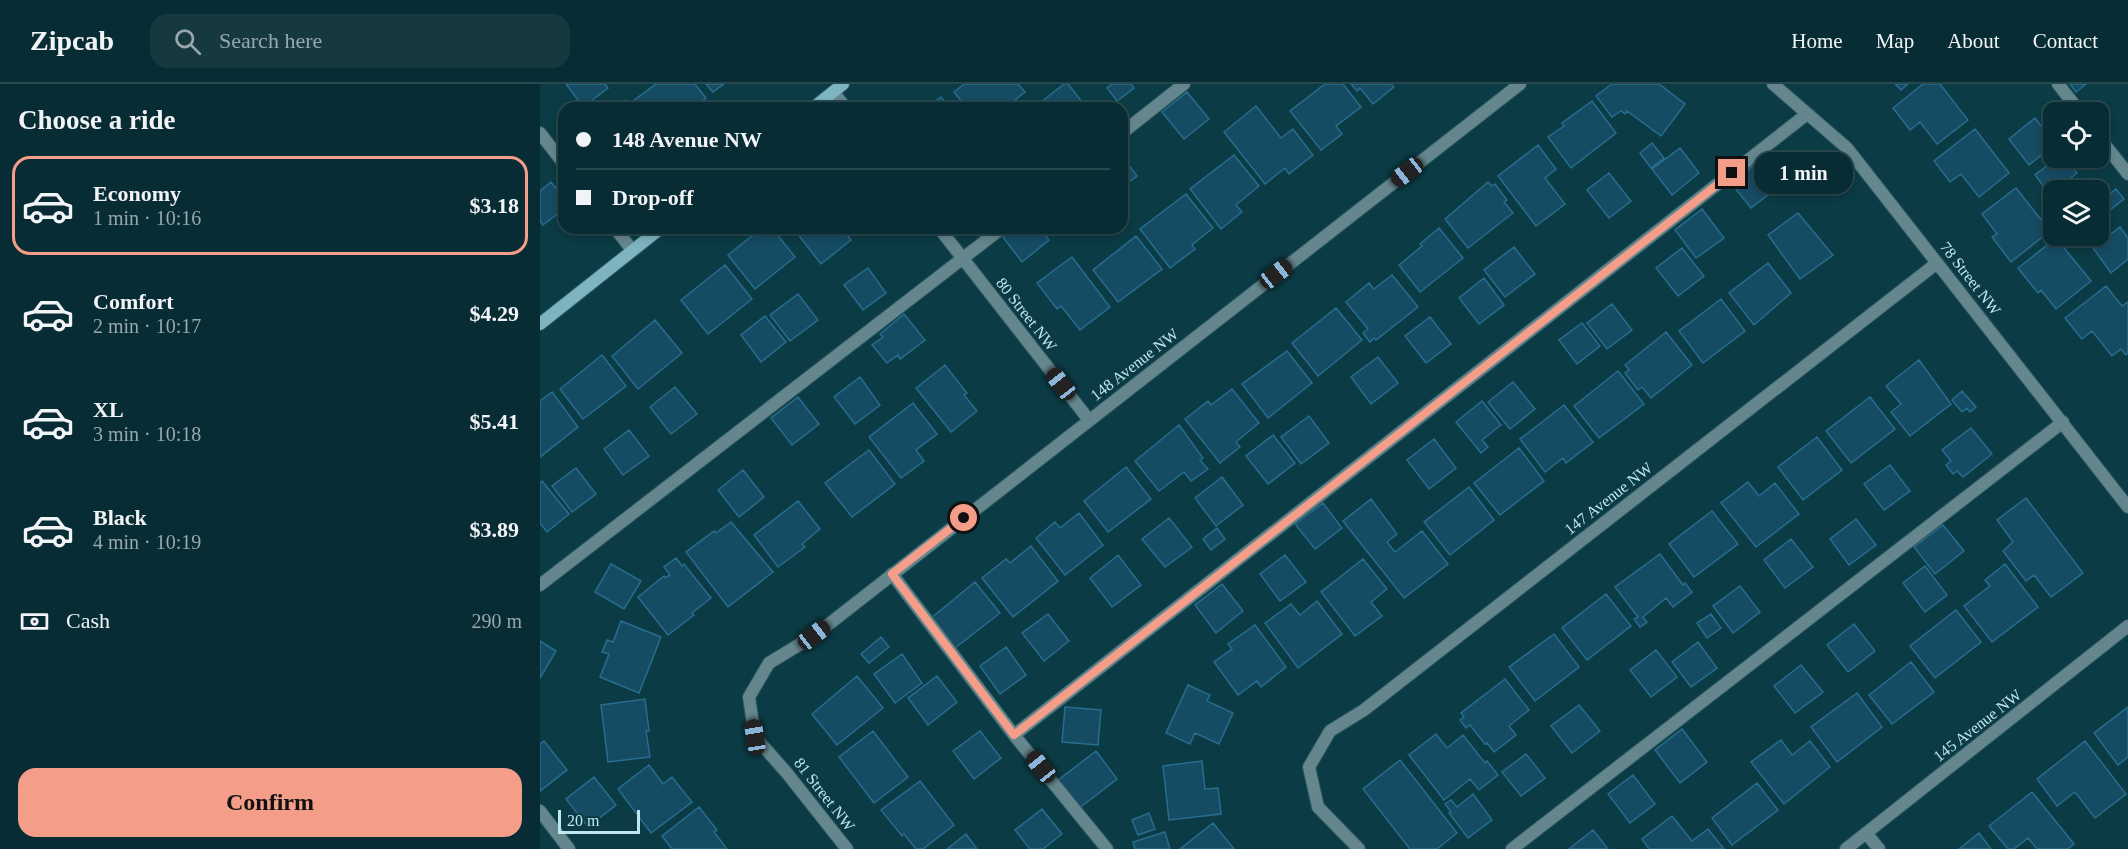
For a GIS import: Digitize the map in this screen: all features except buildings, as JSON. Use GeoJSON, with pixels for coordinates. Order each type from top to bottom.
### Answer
{"type":"FeatureCollection","features":[{"type":"Feature","properties":{"kind":"street"},"geometry":{"type":"LineString","coordinates":[[1128,128],[1184,84]]}},
{"type":"Feature","properties":{"kind":"street","name":"148 Avenue NW"},"geometry":{"type":"LineString","coordinates":[[749,697],[769,663],[814,635],[1520,84]]}},
{"type":"Feature","properties":{"kind":"street","name":"78 Street NW"},"geometry":{"type":"LineString","coordinates":[[1773,84],[1847,148],[2128,507]]}},
{"type":"Feature","properties":{"kind":"street"},"geometry":{"type":"LineString","coordinates":[[2058,84],[2072,102]]}},
{"type":"Feature","properties":{"kind":"street"},"geometry":{"type":"LineString","coordinates":[[820,102],[838,88],[844,102]]}},
{"type":"Feature","properties":{"kind":"street"},"geometry":{"type":"LineString","coordinates":[[1014,735],[1807,114]]}},
{"type":"Feature","properties":{"kind":"street"},"geometry":{"type":"LineString","coordinates":[[540,133],[558,156]]}},
{"type":"Feature","properties":{"kind":"street"},"geometry":{"type":"LineString","coordinates":[[2109,150],[2128,174]]}},
{"type":"Feature","properties":{"kind":"street"},"geometry":{"type":"LineString","coordinates":[[620,234],[632,250]]}},
{"type":"Feature","properties":{"kind":"street"},"geometry":{"type":"LineString","coordinates":[[540,324],[653,234]]}},
{"type":"Feature","properties":{"kind":"street","name":"80 Street NW"},"geometry":{"type":"LineString","coordinates":[[944,234],[1089,420]]}},
{"type":"Feature","properties":{"kind":"street"},"geometry":{"type":"LineString","coordinates":[[540,585],[994,234]]}},
{"type":"Feature","properties":{"kind":"street","name":"147 Avenue NW"},"geometry":{"type":"LineString","coordinates":[[1359,849],[1318,807],[1309,767],[1330,731],[1364,710],[1937,263]]}},
{"type":"Feature","properties":{"kind":"street"},"geometry":{"type":"LineString","coordinates":[[1512,849],[2063,422]]}},
{"type":"Feature","properties":{"kind":"street"},"geometry":{"type":"LineString","coordinates":[[892,574],[1014,735],[1107,849]]}},
{"type":"Feature","properties":{"kind":"street","name":"145 Avenue NW"},"geometry":{"type":"LineString","coordinates":[[1846,849],[2128,626]]}},
{"type":"Feature","properties":{"kind":"street","name":"81 Street NW"},"geometry":{"type":"LineString","coordinates":[[749,697],[755,737],[847,849]]}},
{"type":"Feature","properties":{"kind":"street"},"geometry":{"type":"LineString","coordinates":[[540,811],[569,849]]}},
{"type":"Feature","properties":{"kind":"street"},"geometry":{"type":"LineString","coordinates":[[1866,833],[1879,849]]}},
{"type":"Feature","properties":{"kind":"route"},"geometry":{"type":"LineString","coordinates":[[964,518],[892,574],[1014,735],[1732,173]]}}]}
